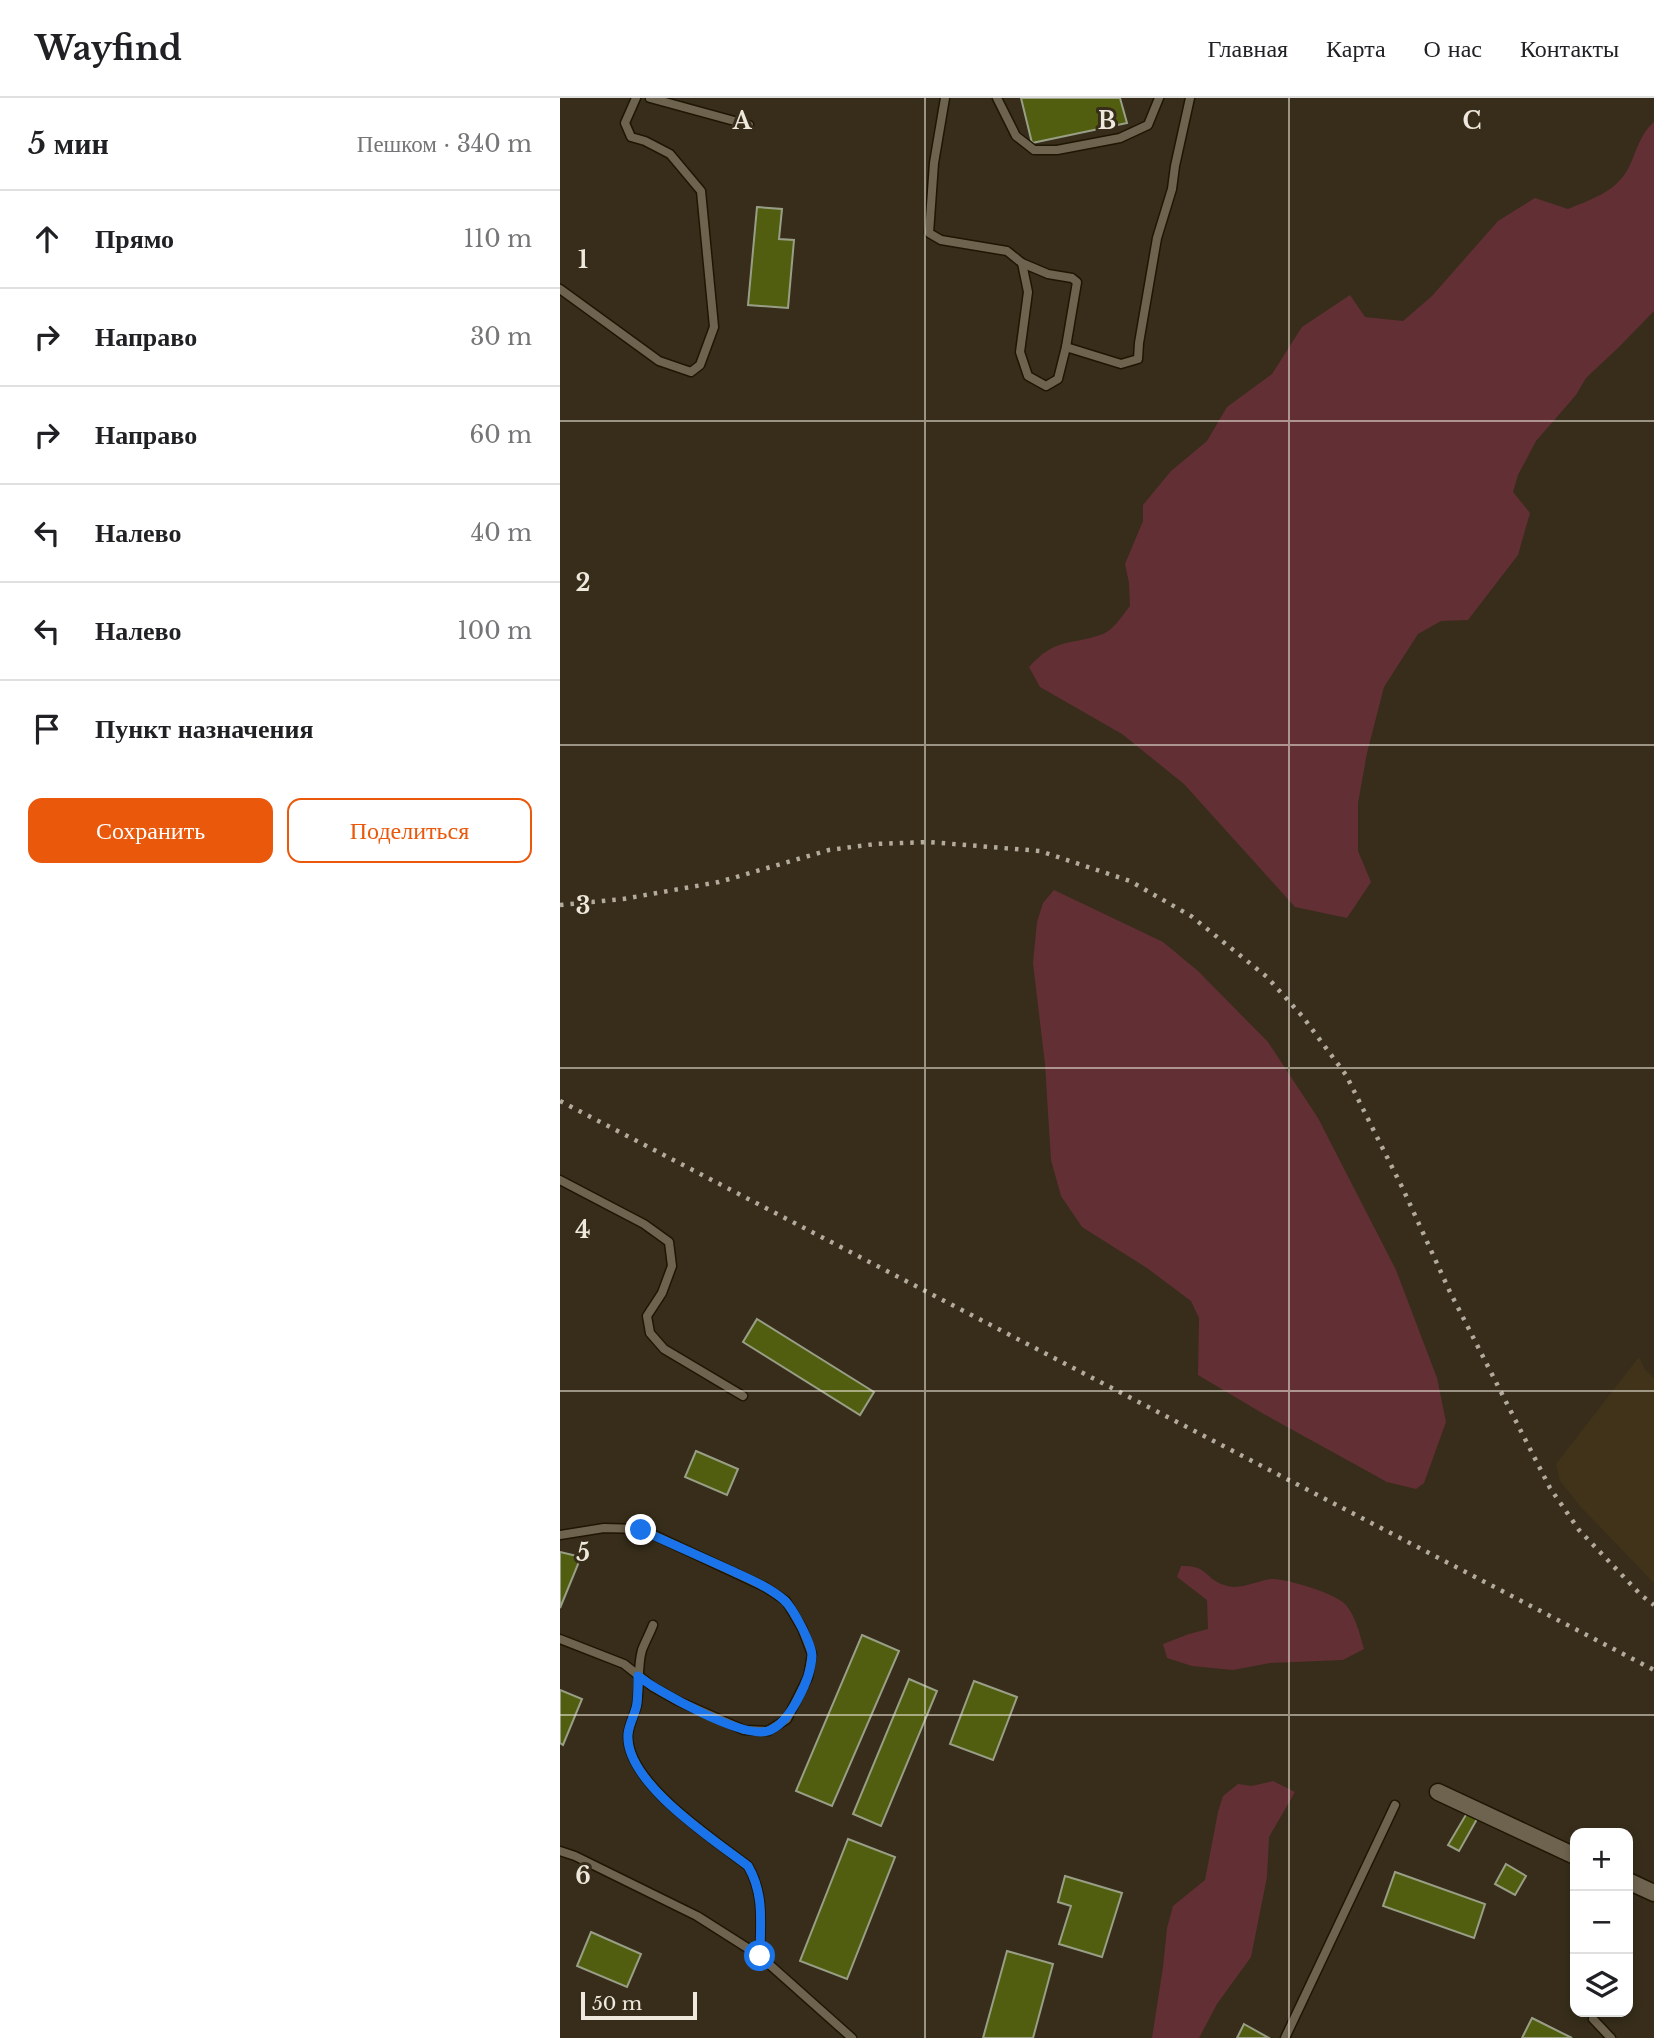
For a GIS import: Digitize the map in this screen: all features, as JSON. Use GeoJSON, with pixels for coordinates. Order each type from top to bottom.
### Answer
{"type":"FeatureCollection","features":[{"type":"Feature","properties":{"kind":"street"},"geometry":{"type":"LineString","coordinates":[[1438,1792],[1570,1854]]}},
{"type":"Feature","properties":{"kind":"street"},"geometry":{"type":"LineString","coordinates":[[1633,1883],[1654,1893]]}},
{"type":"Feature","properties":{"kind":"lane"},"geometry":{"type":"LineString","coordinates":[[560,289],[659,361],[691,372],[700,365],[714,327],[701,191],[670,154],[631,137],[625,123],[636,98]]}},
{"type":"Feature","properties":{"kind":"lane"},"geometry":{"type":"LineString","coordinates":[[650,98],[749,125]]}},
{"type":"Feature","properties":{"kind":"lane"},"geometry":{"type":"LineString","coordinates":[[945,98],[934,163],[929,233],[941,240],[1007,251],[1022,263],[1048,274],[1072,278],[1077,282],[1058,379],[1046,386],[1028,376],[1020,352],[1028,292],[1022,263]]}},
{"type":"Feature","properties":{"kind":"lane"},"geometry":{"type":"LineString","coordinates":[[997,98],[1016,136],[1034,150],[1057,150],[1120,138],[1148,125],[1159,98]]}},
{"type":"Feature","properties":{"kind":"lane"},"geometry":{"type":"LineString","coordinates":[[1066,347],[1121,364],[1138,359],[1157,238],[1172,189],[1190,98]]}},
{"type":"Feature","properties":{"kind":"lane"},"geometry":{"type":"LineString","coordinates":[[560,1180],[644,1224],[669,1242],[672,1266],[662,1293],[647,1316],[650,1333],[664,1349],[743,1396]]}},
{"type":"Feature","properties":{"kind":"lane"},"geometry":{"type":"LineString","coordinates":[[560,1535],[604,1528],[641,1530],[765,1587],[786,1601],[802,1628],[812,1654],[808,1677],[787,1718],[768,1731],[744,1730],[678,1701],[653,1687],[624,1664],[560,1639]]}},
{"type":"Feature","properties":{"kind":"lane"},"geometry":{"type":"LineString","coordinates":[[653,1625],[642,1650],[637,1704],[628,1735],[632,1754],[653,1789],[689,1821],[748,1866],[761,1899],[760,1956]]}},
{"type":"Feature","properties":{"kind":"lane"},"geometry":{"type":"LineString","coordinates":[[1285,2038],[1395,1805]]}},
{"type":"Feature","properties":{"kind":"lane"},"geometry":{"type":"LineString","coordinates":[[560,1851],[698,1916],[760,1956],[852,2038]]}},
{"type":"Feature","properties":{"kind":"lane"},"geometry":{"type":"LineString","coordinates":[[1593,2019],[1611,2038]]}},
{"type":"Feature","properties":{"kind":"shaded area"},"geometry":{"type":"Polygon","coordinates":[[[1654,122],[1654,311],[1586,378],[1576,395],[1536,441],[1518,475],[1513,492],[1530,513],[1518,555],[1468,620],[1441,621],[1418,634],[1384,687],[1367,753],[1358,803],[1358,851],[1371,882],[1347,918],[1295,907],[1184,784],[1122,734],[1040,687],[1029,667],[1055,647],[1107,632],[1121,618],[1130,606],[1125,564],[1143,521],[1143,505],[1171,471],[1207,441],[1227,407],[1272,374],[1302,327],[1350,295],[1365,317],[1403,321],[1432,296],[1498,221],[1535,198],[1568,209],[1612,188],[1625,174],[1643,136],[1654,122]]]}},
{"type":"Feature","properties":{"kind":"shaded area"},"geometry":{"type":"Polygon","coordinates":[[[1054,890],[1163,942],[1198,971],[1268,1042],[1318,1118],[1396,1270],[1437,1378],[1446,1422],[1424,1483],[1416,1489],[1387,1482],[1198,1375],[1199,1318],[1191,1301],[1147,1268],[1082,1227],[1061,1196],[1051,1160],[1045,1064],[1033,963],[1037,922],[1043,903],[1054,890]]]}},
{"type":"Feature","properties":{"kind":"shaded area"},"geometry":{"type":"Polygon","coordinates":[[[1639,1357],[1645,1370],[1654,1378],[1654,1583],[1580,1506],[1560,1481],[1556,1464],[1639,1357]]]}},
{"type":"Feature","properties":{"kind":"shaded area"},"geometry":{"type":"Polygon","coordinates":[[[1181,1566],[1201,1570],[1230,1587],[1278,1579],[1333,1596],[1349,1610],[1364,1649],[1343,1660],[1270,1663],[1233,1670],[1192,1666],[1167,1658],[1163,1644],[1208,1629],[1207,1600],[1177,1577],[1181,1566]]]}},
{"type":"Feature","properties":{"kind":"shaded area"},"geometry":{"type":"Polygon","coordinates":[[[1273,1781],[1295,1792],[1269,1837],[1267,1877],[1251,1957],[1217,2004],[1199,2038],[1152,2038],[1167,1928],[1173,1906],[1205,1880],[1223,1796],[1238,1784],[1252,1786],[1273,1781]]]}},
{"type":"Feature","properties":{"kind":"building"},"geometry":{"type":"Polygon","coordinates":[[[1021,98],[1120,98],[1127,123],[1032,143],[1021,98]]]}},
{"type":"Feature","properties":{"kind":"building"},"geometry":{"type":"Polygon","coordinates":[[[757,207],[782,209],[779,239],[794,240],[788,308],[748,305],[757,207]]]}},
{"type":"Feature","properties":{"kind":"building"},"geometry":{"type":"Polygon","coordinates":[[[757,1319],[874,1392],[860,1415],[743,1342],[757,1319]]]}},
{"type":"Feature","properties":{"kind":"building"},"geometry":{"type":"Polygon","coordinates":[[[696,1451],[738,1469],[727,1495],[685,1477],[696,1451]]]}},
{"type":"Feature","properties":{"kind":"building"},"geometry":{"type":"Polygon","coordinates":[[[560,1552],[581,1557],[560,1608],[560,1552]]]}},
{"type":"Feature","properties":{"kind":"building"},"geometry":{"type":"Polygon","coordinates":[[[862,1635],[899,1651],[832,1806],[796,1791],[862,1635]]]}},
{"type":"Feature","properties":{"kind":"building"},"geometry":{"type":"Polygon","coordinates":[[[909,1679],[937,1691],[881,1826],[853,1814],[909,1679]]]}},
{"type":"Feature","properties":{"kind":"building"},"geometry":{"type":"Polygon","coordinates":[[[974,1681],[1017,1697],[993,1760],[950,1744],[974,1681]]]}},
{"type":"Feature","properties":{"kind":"building"},"geometry":{"type":"Polygon","coordinates":[[[560,1690],[582,1699],[563,1745],[560,1743],[560,1690]]]}},
{"type":"Feature","properties":{"kind":"building"},"geometry":{"type":"Polygon","coordinates":[[[1467,1813],[1477,1819],[1459,1851],[1448,1845],[1467,1813]]]}},
{"type":"Feature","properties":{"kind":"building"},"geometry":{"type":"Polygon","coordinates":[[[848,1839],[895,1857],[847,1979],[800,1961],[848,1839]]]}},
{"type":"Feature","properties":{"kind":"building"},"geometry":{"type":"Polygon","coordinates":[[[1506,1864],[1526,1876],[1515,1895],[1495,1884],[1506,1864]]]}},
{"type":"Feature","properties":{"kind":"building"},"geometry":{"type":"Polygon","coordinates":[[[1395,1872],[1485,1904],[1474,1938],[1383,1906],[1395,1872]]]}},
{"type":"Feature","properties":{"kind":"building"},"geometry":{"type":"Polygon","coordinates":[[[1065,1876],[1122,1893],[1102,1957],[1059,1944],[1071,1906],[1058,1902],[1065,1876]]]}},
{"type":"Feature","properties":{"kind":"building"},"geometry":{"type":"Polygon","coordinates":[[[591,1932],[641,1954],[627,1987],[577,1966],[591,1932]]]}},
{"type":"Feature","properties":{"kind":"building"},"geometry":{"type":"Polygon","coordinates":[[[1007,1951],[1053,1964],[1033,2038],[983,2038],[1007,1951]]]}},
{"type":"Feature","properties":{"kind":"building"},"geometry":{"type":"Polygon","coordinates":[[[1532,2018],[1572,2038],[1522,2038],[1532,2018]]]}},
{"type":"Feature","properties":{"kind":"building"},"geometry":{"type":"Polygon","coordinates":[[[1244,2024],[1269,2038],[1237,2038],[1244,2024]]]}},
{"type":"Feature","properties":{"kind":"railway"},"geometry":{"type":"LineString","coordinates":[[560,905],[623,899],[719,882],[829,850],[875,844],[929,842],[1040,851],[1130,881],[1191,916],[1267,977],[1303,1017],[1346,1075],[1403,1189],[1450,1292],[1550,1488],[1579,1530],[1641,1595],[1654,1605]]}},
{"type":"Feature","properties":{"kind":"railway"},"geometry":{"type":"LineString","coordinates":[[560,1101],[1654,1670]]}},
{"type":"Feature","properties":{"kind":"route"},"geometry":{"type":"LineString","coordinates":[[641,1530],[765,1587],[786,1601],[802,1628],[812,1654],[808,1677],[787,1718],[768,1731],[744,1730],[678,1701],[638,1676],[637,1704],[628,1735],[632,1754],[653,1789],[689,1821],[748,1866],[761,1899],[760,1956]]}}]}
